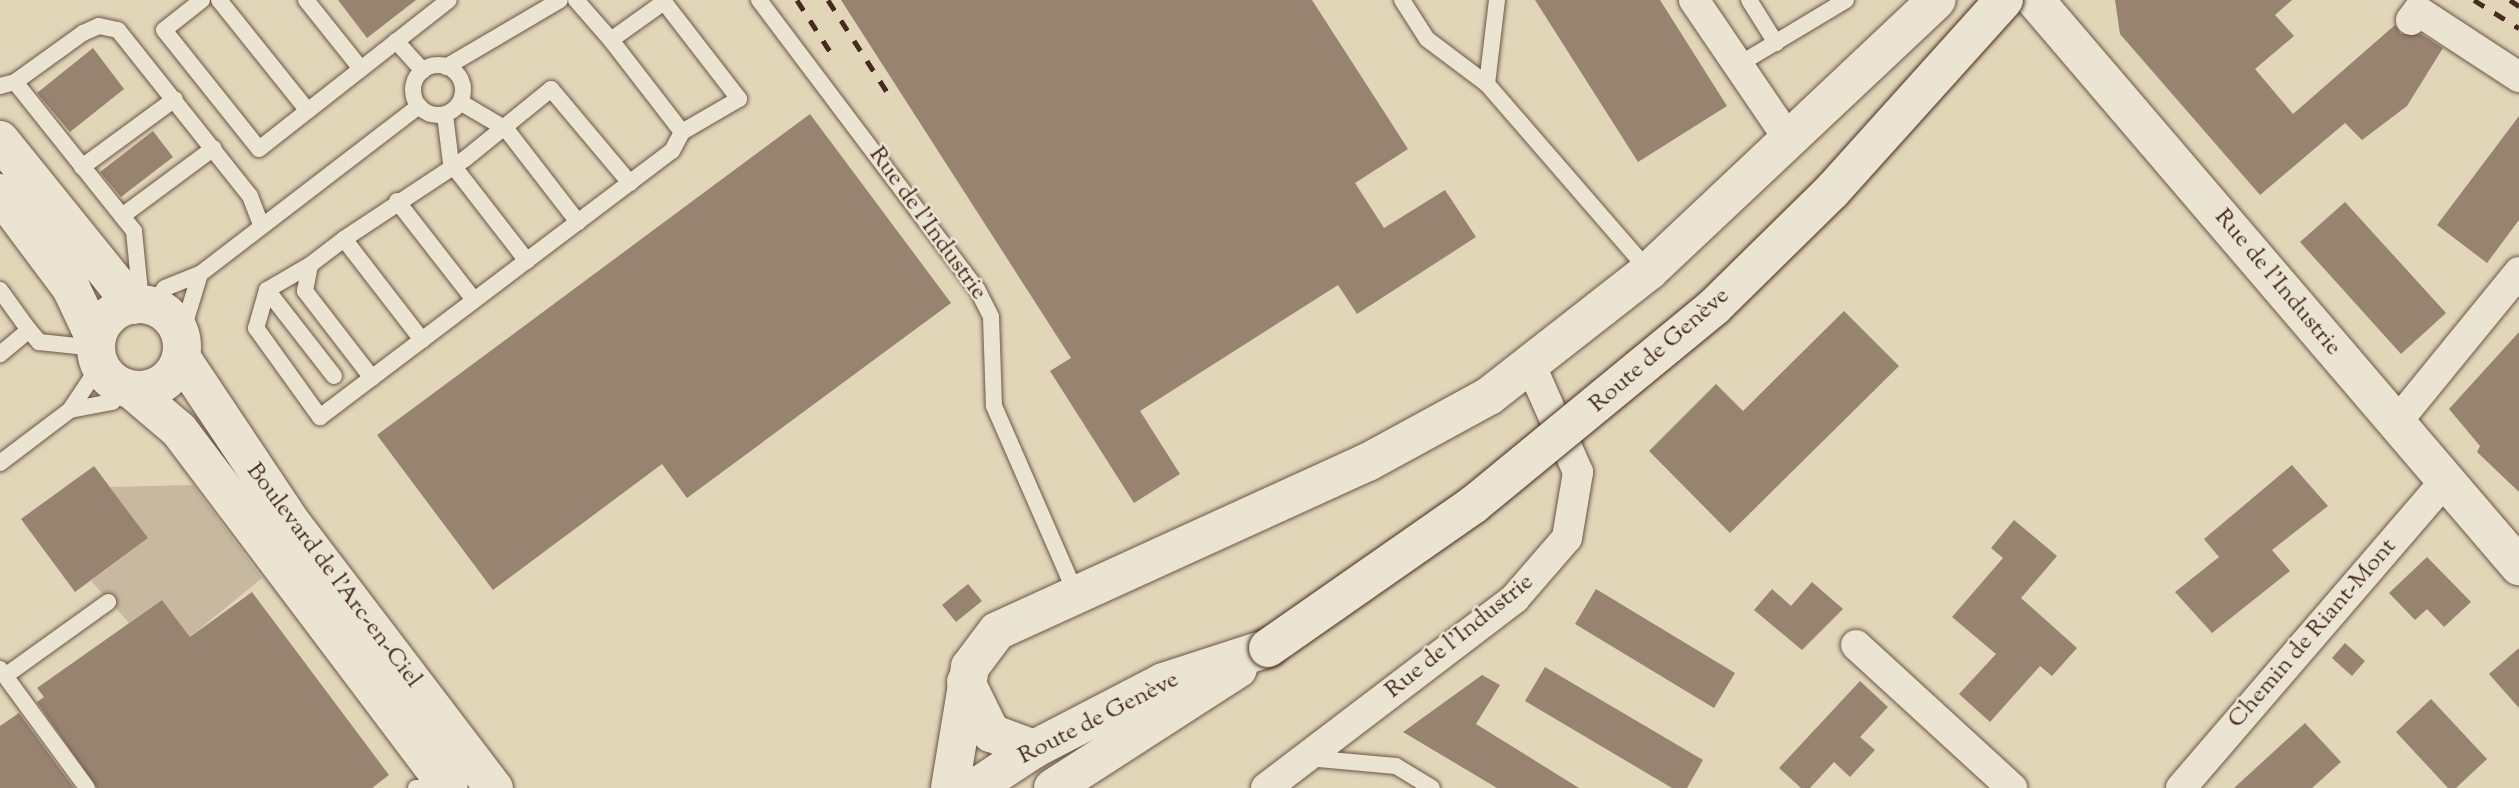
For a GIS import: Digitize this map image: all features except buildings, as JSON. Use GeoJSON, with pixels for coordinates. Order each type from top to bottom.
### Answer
{"type":"FeatureCollection","features":[{"type":"Feature","properties":{"kind":"main road"},"geometry":{"type":"LineString","coordinates":[[950,788],[966,682],[976,653],[997,631],[1075,591],[1409,441],[1531,366],[1648,271],[1790,141],[1937,0]]}},
{"type":"Feature","properties":{"kind":"main road","name":"Route de Genève"},"geometry":{"type":"LineString","coordinates":[[1058,786],[1165,722],[1473,505],[1704,316],[1832,191],[2004,0]]}},
{"type":"Feature","properties":{"kind":"main road","name":"Rue de l'Industrie"},"geometry":{"type":"LineString","coordinates":[[2035,0],[2519,566]]}},
{"type":"Feature","properties":{"kind":"main road"},"geometry":{"type":"LineString","coordinates":[[0,140],[141,305],[170,317],[181,347],[163,383],[110,366],[108,317],[141,305]]}},
{"type":"Feature","properties":{"kind":"main road","name":"Boulevard de l'Arc-en-Ciel"},"geometry":{"type":"LineString","coordinates":[[4,202],[71,288],[110,366],[179,430],[449,788]]}},
{"type":"Feature","properties":{"kind":"main road","name":"Boulevard de l'Arc-en-Ciel"},"geometry":{"type":"LineString","coordinates":[[181,347],[291,522],[494,788]]}},
{"type":"Feature","properties":{"kind":"main road","name":"Route de Genève"},"geometry":{"type":"LineString","coordinates":[[975,788],[1034,749],[1163,682],[1268,648]]}},
{"type":"Feature","properties":{"kind":"main road"},"geometry":{"type":"LineString","coordinates":[[966,682],[991,733],[1034,749]]}},
{"type":"Feature","properties":{"kind":"street"},"geometry":{"type":"LineString","coordinates":[[1694,0],[1790,141]]}},
{"type":"Feature","properties":{"kind":"street"},"geometry":{"type":"LineString","coordinates":[[2411,20],[2418,10],[2519,77]]}},
{"type":"Feature","properties":{"kind":"street"},"geometry":{"type":"LineString","coordinates":[[2396,423],[2519,272]]}},
{"type":"Feature","properties":{"kind":"street","name":"Rue de l'Industrie"},"geometry":{"type":"LineString","coordinates":[[1266,788],[1515,598],[1567,538],[1578,472],[1531,366]]}},
{"type":"Feature","properties":{"kind":"street","name":"Chemin de Riant-Mont"},"geometry":{"type":"LineString","coordinates":[[2181,788],[2446,480]]}},
{"type":"Feature","properties":{"kind":"street"},"geometry":{"type":"LineString","coordinates":[[1856,645],[2012,788]]}},
{"type":"Feature","properties":{"kind":"lane"},"geometry":{"type":"LineString","coordinates":[[202,0],[164,30],[259,149],[449,0]]}},
{"type":"Feature","properties":{"kind":"lane"},"geometry":{"type":"LineString","coordinates":[[219,0],[308,111]]}},
{"type":"Feature","properties":{"kind":"lane"},"geometry":{"type":"LineString","coordinates":[[306,0],[361,69]]}},
{"type":"Feature","properties":{"kind":"lane"},"geometry":{"type":"LineString","coordinates":[[419,106],[414,84],[423,71],[446,67],[560,0]]}},
{"type":"Feature","properties":{"kind":"lane"},"geometry":{"type":"LineString","coordinates":[[576,0],[611,40],[682,132]]}},
{"type":"Feature","properties":{"kind":"lane","name":"Rue de l'Industrie"},"geometry":{"type":"LineString","coordinates":[[759,0],[977,289],[991,317],[994,406],[1075,591]]}},
{"type":"Feature","properties":{"kind":"lane"},"geometry":{"type":"LineString","coordinates":[[1402,0],[1427,39],[1487,85],[1648,271]]}},
{"type":"Feature","properties":{"kind":"lane"},"geometry":{"type":"LineString","coordinates":[[1487,85],[1497,0]]}},
{"type":"Feature","properties":{"kind":"lane"},"geometry":{"type":"LineString","coordinates":[[1749,0],[1776,43]]}},
{"type":"Feature","properties":{"kind":"lane"},"geometry":{"type":"LineString","coordinates":[[1738,65],[1846,0]]}},
{"type":"Feature","properties":{"kind":"lane"},"geometry":{"type":"LineString","coordinates":[[611,40],[664,2],[739,99],[682,132],[672,151],[630,183],[578,222],[527,261],[372,377],[320,417],[257,335],[257,310],[267,290],[310,265],[451,163],[506,129],[513,114],[542,91],[560,93],[630,183]]}},
{"type":"Feature","properties":{"kind":"lane"},"geometry":{"type":"LineString","coordinates":[[141,305],[139,250],[122,216],[7,84],[99,26],[118,30],[250,196],[261,225]]}},
{"type":"Feature","properties":{"kind":"lane"},"geometry":{"type":"LineString","coordinates":[[397,41],[423,71]]}},
{"type":"Feature","properties":{"kind":"lane"},"geometry":{"type":"LineString","coordinates":[[445,115],[460,102],[462,81],[446,67]]}},
{"type":"Feature","properties":{"kind":"lane"},"geometry":{"type":"LineString","coordinates":[[82,167],[175,99]]}},
{"type":"Feature","properties":{"kind":"lane"},"geometry":{"type":"LineString","coordinates":[[460,102],[506,129],[578,222]]}},
{"type":"Feature","properties":{"kind":"lane"},"geometry":{"type":"LineString","coordinates":[[419,106],[445,115]]}},
{"type":"Feature","properties":{"kind":"lane"},"geometry":{"type":"LineString","coordinates":[[141,305],[165,288],[200,274],[419,106]]}},
{"type":"Feature","properties":{"kind":"lane"},"geometry":{"type":"LineString","coordinates":[[445,115],[451,163],[527,261]]}},
{"type":"Feature","properties":{"kind":"lane"},"geometry":{"type":"LineString","coordinates":[[122,216],[214,148]]}},
{"type":"Feature","properties":{"kind":"lane"},"geometry":{"type":"LineString","coordinates":[[397,201],[474,300]]}},
{"type":"Feature","properties":{"kind":"lane"},"geometry":{"type":"LineString","coordinates":[[344,239],[422,340]]}},
{"type":"Feature","properties":{"kind":"lane"},"geometry":{"type":"LineString","coordinates":[[310,265],[305,291],[372,377]]}},
{"type":"Feature","properties":{"kind":"lane"},"geometry":{"type":"LineString","coordinates":[[181,347],[200,274]]}},
{"type":"Feature","properties":{"kind":"lane"},"geometry":{"type":"LineString","coordinates":[[0,289],[39,342],[110,366]]}},
{"type":"Feature","properties":{"kind":"lane"},"geometry":{"type":"LineString","coordinates":[[267,290],[334,376]]}},
{"type":"Feature","properties":{"kind":"lane"},"geometry":{"type":"LineString","coordinates":[[0,354],[29,330]]}},
{"type":"Feature","properties":{"kind":"lane"},"geometry":{"type":"LineString","coordinates":[[0,463],[70,410],[110,366]]}},
{"type":"Feature","properties":{"kind":"lane"},"geometry":{"type":"LineString","coordinates":[[70,410],[112,402],[110,366]]}},
{"type":"Feature","properties":{"kind":"lane"},"geometry":{"type":"LineString","coordinates":[[87,788],[2,673],[108,602]]}},
{"type":"Feature","properties":{"kind":"lane"},"geometry":{"type":"LineString","coordinates":[[1306,758],[1396,766],[1432,788]]}},
{"type":"Feature","properties":{"kind":"lane"},"geometry":{"type":"LineString","coordinates":[[416,788],[441,788]]}},
{"type":"Feature","properties":{"kind":"shaded area"},"geometry":{"type":"Polygon","coordinates":[[[193,485],[262,578],[190,637],[162,600],[129,623],[91,581],[148,538],[110,487],[193,485]]]}},
{"type":"Feature","properties":{"kind":"railway"},"geometry":{"type":"LineString","coordinates":[[797,0],[833,56]]}},
{"type":"Feature","properties":{"kind":"railway"},"geometry":{"type":"LineString","coordinates":[[828,0],[887,92]]}},
{"type":"Feature","properties":{"kind":"railway"},"geometry":{"type":"LineString","coordinates":[[2474,0],[2519,28]]}},
{"type":"Feature","properties":{"kind":"railway"},"geometry":{"type":"LineString","coordinates":[[2510,0],[2519,6]]}}]}
